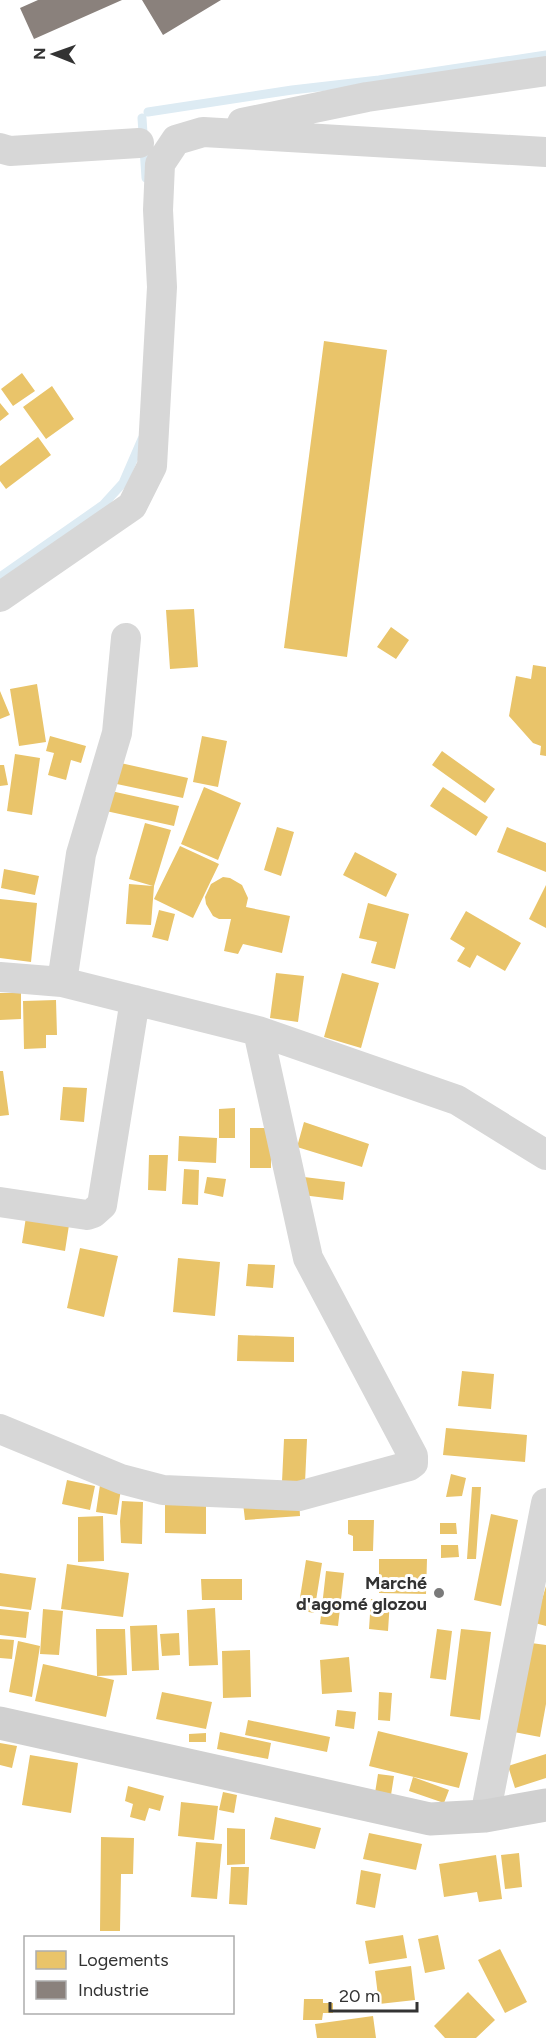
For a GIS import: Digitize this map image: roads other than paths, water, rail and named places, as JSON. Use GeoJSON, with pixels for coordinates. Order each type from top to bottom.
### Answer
{"type":"FeatureCollection","features":[{"type":"Feature","properties":{"kind":"street"},"geometry":{"type":"LineString","coordinates":[[166,139],[368,97],[546,71]]}},
{"type":"Feature","properties":{"kind":"street"},"geometry":{"type":"LineString","coordinates":[[0,597],[132,507],[152,466],[162,287],[158,210],[160,164],[166,139]]}},
{"type":"Feature","properties":{"kind":"street"},"geometry":{"type":"LineString","coordinates":[[0,148],[10,151],[166,139],[546,152]]}},
{"type":"Feature","properties":{"kind":"street"},"geometry":{"type":"LineString","coordinates":[[62,982],[81,854],[117,733],[126,638]]}},
{"type":"Feature","properties":{"kind":"street"},"geometry":{"type":"LineString","coordinates":[[0,977],[62,982],[258,1031],[457,1100],[546,1155]]}},
{"type":"Feature","properties":{"kind":"street"},"geometry":{"type":"LineString","coordinates":[[0,1202],[87,1215],[93,1213],[102,1204],[135,1000]]}},
{"type":"Feature","properties":{"kind":"street"},"geometry":{"type":"LineString","coordinates":[[0,1429],[121,1479],[163,1490],[299,1496],[409,1466],[412,1463],[413,1456],[308,1258],[258,1031]]}},
{"type":"Feature","properties":{"kind":"street"},"geometry":{"type":"LineString","coordinates":[[485,1816],[546,1503]]}},
{"type":"Feature","properties":{"kind":"street"},"geometry":{"type":"LineString","coordinates":[[0,1723],[430,1819],[485,1816],[546,1805]]}},
{"type":"Feature","properties":{"kind":"waterway"},"geometry":{"type":"LineString","coordinates":[[148,112],[546,55]]}},
{"type":"Feature","properties":{"kind":"waterway"},"geometry":{"type":"LineString","coordinates":[[142,118],[146,178]]}},
{"type":"Feature","properties":{"kind":"waterway"},"geometry":{"type":"LineString","coordinates":[[0,577],[103,505],[123,483],[142,439]]}},
{"type":"Feature","properties":{"kind":"place","name":"Marché d'agomé glozou"},"geometry":{"type":"Point","coordinates":[439,1593]}}]}
